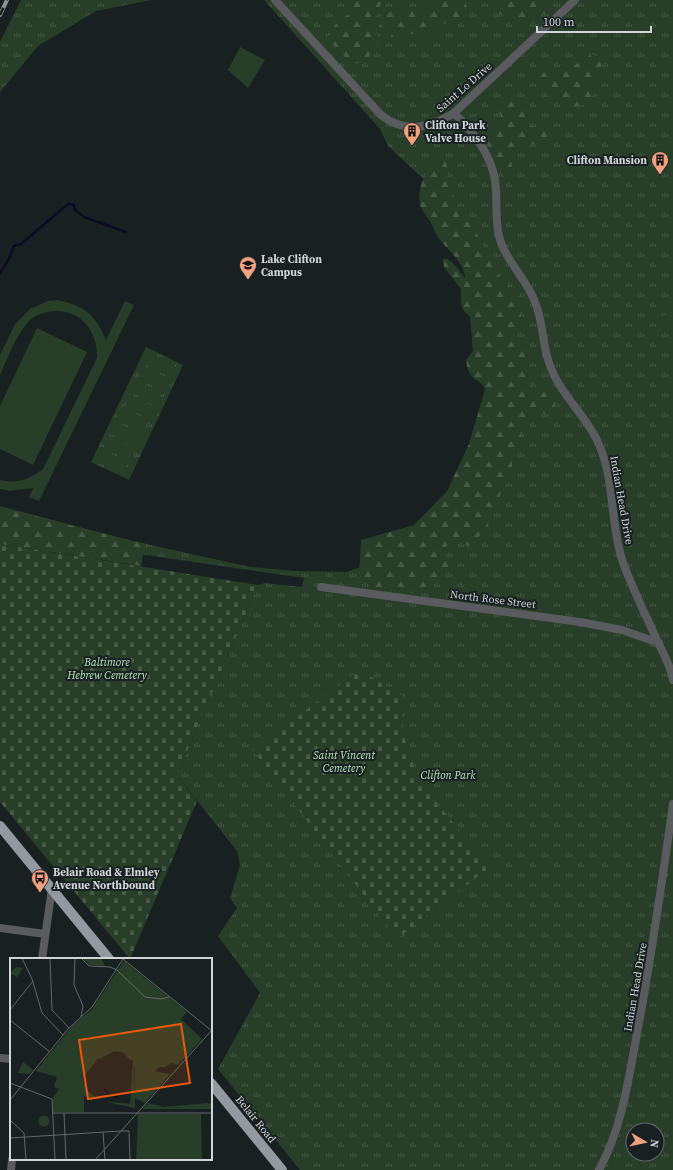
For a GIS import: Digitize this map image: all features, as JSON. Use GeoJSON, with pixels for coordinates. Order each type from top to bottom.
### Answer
{"type":"FeatureCollection","features":[{"type":"Feature","properties":{"kind":"main road"},"geometry":{"type":"LineString","coordinates":[[0,826],[108,958]]}},
{"type":"Feature","properties":{"kind":"main road","name":"Belair Road"},"geometry":{"type":"LineString","coordinates":[[212,1084],[282,1170]]}},
{"type":"Feature","properties":{"kind":"street","name":"Saint Lo Drive"},"geometry":{"type":"LineString","coordinates":[[275,0],[369,103],[387,120],[402,126],[426,127],[454,113],[575,0]]}},
{"type":"Feature","properties":{"kind":"street","name":"Indian Head Drive"},"geometry":{"type":"LineString","coordinates":[[454,113],[478,139],[491,165],[496,189],[499,236],[502,246],[525,282],[536,304],[546,357],[550,367],[565,395],[591,430],[600,447],[607,469],[618,545],[633,587],[669,665],[673,680]]}},
{"type":"Feature","properties":{"kind":"street","name":"North Rose Street"},"geometry":{"type":"LineString","coordinates":[[321,587],[588,623],[622,630],[659,643]]}},
{"type":"Feature","properties":{"kind":"street","name":"Indian Head Drive"},"geometry":{"type":"LineString","coordinates":[[599,1170],[615,1132],[628,1082],[652,954],[673,804]]}},
{"type":"Feature","properties":{"kind":"street"},"geometry":{"type":"LineString","coordinates":[[42,958],[52,888]]}},
{"type":"Feature","properties":{"kind":"street"},"geometry":{"type":"LineString","coordinates":[[0,928],[45,934]]}},
{"type":"Feature","properties":{"kind":"street"},"geometry":{"type":"LineString","coordinates":[[0,1058],[10,1059]]}},
{"type":"Feature","properties":{"kind":"street"},"geometry":{"type":"LineString","coordinates":[[11,1170],[12,1160]]}},
{"type":"Feature","properties":{"kind":"green space"},"geometry":{"type":"Polygon","coordinates":[[[21,0],[151,0],[96,11],[38,46],[0,92],[0,42],[21,0]]]}},
{"type":"Feature","properties":{"kind":"green space","name":"Clifton Park"},"geometry":{"type":"Polygon","coordinates":[[[264,0],[673,0],[673,1170],[300,1170],[218,1069],[260,993],[218,936],[237,908],[230,898],[240,865],[237,851],[177,775],[258,585],[265,583],[302,587],[304,578],[0,534],[0,506],[124,539],[250,567],[295,571],[347,572],[388,557],[514,444],[448,202],[388,146],[380,129],[264,0]]]}},
{"type":"Feature","properties":{"kind":"green space"},"geometry":{"type":"Polygon","coordinates":[[[348,0],[382,0],[373,26],[380,40],[367,59],[352,65],[327,38],[337,22],[352,12],[343,3],[348,0]]]}},
{"type":"Feature","properties":{"kind":"green space"},"geometry":{"type":"Polygon","coordinates":[[[440,0],[461,0],[466,3],[467,17],[443,24],[427,38],[409,33],[396,42],[390,40],[393,29],[378,28],[390,11],[416,11],[440,0]]]}},
{"type":"Feature","properties":{"kind":"green space"},"geometry":{"type":"Polygon","coordinates":[[[492,0],[557,0],[535,22],[521,22],[503,17],[495,7],[492,0]]]}},
{"type":"Feature","properties":{"kind":"green space"},"geometry":{"type":"Polygon","coordinates":[[[240,47],[265,60],[248,88],[228,70],[240,47]]]}},
{"type":"Feature","properties":{"kind":"green space"},"geometry":{"type":"Polygon","coordinates":[[[592,54],[605,60],[595,78],[594,91],[590,104],[573,107],[565,98],[560,102],[546,98],[546,91],[538,84],[538,73],[567,69],[592,54]]]}},
{"type":"Feature","properties":{"kind":"green space"},"geometry":{"type":"Polygon","coordinates":[[[505,97],[517,97],[532,111],[525,123],[549,132],[545,147],[533,144],[510,150],[512,168],[503,179],[486,141],[504,127],[499,111],[505,97]]]}},
{"type":"Feature","properties":{"kind":"green space"},"geometry":{"type":"Polygon","coordinates":[[[439,156],[446,161],[448,172],[446,179],[453,188],[455,205],[474,228],[500,278],[519,295],[522,302],[522,312],[516,331],[529,365],[532,389],[556,396],[554,410],[527,419],[509,472],[485,531],[468,547],[461,536],[444,548],[450,569],[418,593],[378,590],[372,583],[359,579],[361,540],[414,525],[447,491],[469,444],[485,389],[480,382],[474,379],[467,368],[466,360],[473,351],[470,317],[463,310],[461,303],[461,289],[444,267],[443,259],[447,259],[453,263],[465,278],[464,273],[456,258],[439,238],[420,205],[419,198],[421,185],[430,166],[439,156]]]}},
{"type":"Feature","properties":{"kind":"green space"},"geometry":{"type":"Polygon","coordinates":[[[57,300],[75,305],[88,312],[98,324],[106,340],[125,301],[134,305],[39,501],[29,497],[33,488],[10,491],[0,489],[0,480],[23,480],[33,476],[43,469],[97,358],[94,338],[84,322],[77,317],[59,311],[45,312],[33,318],[24,327],[13,346],[0,375],[0,355],[15,324],[30,309],[48,301],[57,300]]]}},
{"type":"Feature","properties":{"kind":"green space"},"geometry":{"type":"Polygon","coordinates":[[[673,312],[673,325],[663,329],[659,317],[673,312]]]}},
{"type":"Feature","properties":{"kind":"green space"},"geometry":{"type":"Polygon","coordinates":[[[37,328],[87,352],[33,465],[0,449],[0,406],[37,328]]]}},
{"type":"Feature","properties":{"kind":"green space"},"geometry":{"type":"Polygon","coordinates":[[[146,347],[183,365],[129,480],[91,462],[146,347]]]}},
{"type":"Feature","properties":{"kind":"green space"},"geometry":{"type":"Polygon","coordinates":[[[150,353],[175,365],[170,376],[145,365],[150,353]]]}},
{"type":"Feature","properties":{"kind":"green space"},"geometry":{"type":"Polygon","coordinates":[[[144,367],[169,379],[163,390],[138,379],[144,367]]]}},
{"type":"Feature","properties":{"kind":"green space"},"geometry":{"type":"Polygon","coordinates":[[[137,381],[162,393],[156,404],[132,393],[137,381]]]}},
{"type":"Feature","properties":{"kind":"green space"},"geometry":{"type":"Polygon","coordinates":[[[130,395],[155,407],[150,418],[125,407],[130,395]]]}},
{"type":"Feature","properties":{"kind":"green space"},"geometry":{"type":"Polygon","coordinates":[[[124,409],[149,420],[143,432],[118,420],[124,409]]]}},
{"type":"Feature","properties":{"kind":"green space"},"geometry":{"type":"Polygon","coordinates":[[[117,423],[142,434],[137,446],[112,434],[117,423]]]}},
{"type":"Feature","properties":{"kind":"green space"},"geometry":{"type":"Polygon","coordinates":[[[110,437],[135,448],[130,460],[105,448],[110,437]]]}},
{"type":"Feature","properties":{"kind":"green space"},"geometry":{"type":"Polygon","coordinates":[[[104,451],[129,462],[123,474],[98,462],[104,451]]]}},
{"type":"Feature","properties":{"kind":"green space"},"geometry":{"type":"Polygon","coordinates":[[[0,507],[145,544],[141,566],[0,544],[0,507]]]}},
{"type":"Feature","properties":{"kind":"green space","name":"Baltimore Hebrew Cemetery"},"geometry":{"type":"Polygon","coordinates":[[[0,544],[258,585],[177,775],[197,801],[130,958],[0,802],[0,544]]]}},
{"type":"Feature","properties":{"kind":"green space","name":"Saint Vincent Cemetery"},"geometry":{"type":"Polygon","coordinates":[[[359,670],[403,696],[403,729],[408,749],[415,767],[438,803],[490,867],[397,939],[253,750],[359,670]]]}},
{"type":"Feature","properties":{"kind":"waterway"},"geometry":{"type":"LineString","coordinates":[[0,273],[9,259],[14,246],[21,244],[68,204],[74,205],[75,210],[82,215]]}},
{"type":"Feature","properties":{"kind":"waterway"},"geometry":{"type":"LineString","coordinates":[[84,217],[126,232]]}},
{"type":"Feature","properties":{"kind":"railway"},"geometry":{"type":"LineString","coordinates":[[0,15],[7,0]]}},
{"type":"Feature","properties":{"kind":"place","name":"Clifton Park Valve House"},"geometry":{"type":"Point","coordinates":[412,146]}},
{"type":"Feature","properties":{"kind":"place","name":"Clifton Mansion"},"geometry":{"type":"Point","coordinates":[660,175]}},
{"type":"Feature","properties":{"kind":"place","name":"Lake Clifton Campus"},"geometry":{"type":"Point","coordinates":[248,280]}},
{"type":"Feature","properties":{"kind":"place","name":"Belair Road & Elmley Avenue Northbound"},"geometry":{"type":"Point","coordinates":[40,893]}}]}
